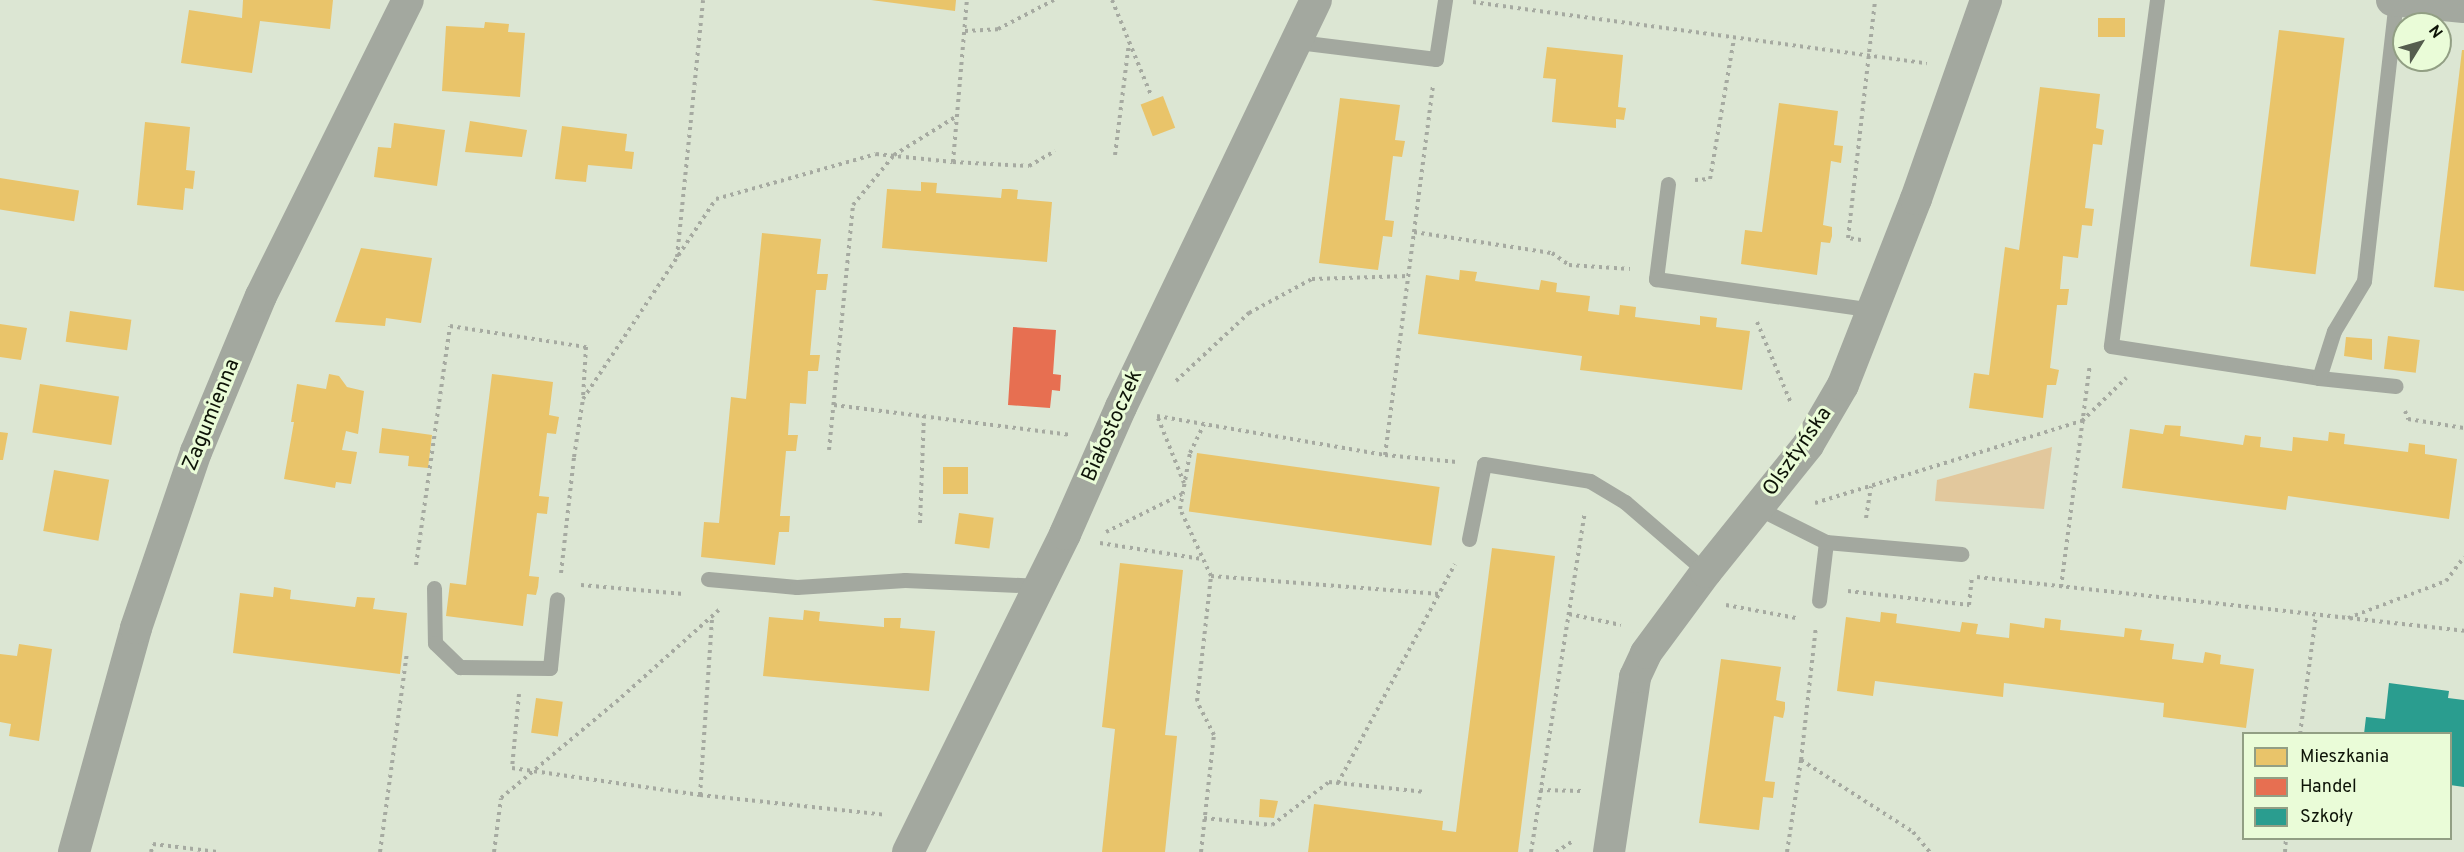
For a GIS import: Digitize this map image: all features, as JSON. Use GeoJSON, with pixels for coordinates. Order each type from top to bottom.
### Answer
{"type":"FeatureCollection","features":[{"type":"Feature","properties":{"kind":"street","name":"Zagumienna"},"geometry":{"type":"LineString","coordinates":[[74,852],[135,628],[196,452],[261,296],[408,0]]}},
{"type":"Feature","properties":{"kind":"street","name":"Białostoczek"},"geometry":{"type":"LineString","coordinates":[[908,852],[1040,586],[1077,537],[1106,442],[1121,407],[1298,42],[1316,0]]}},
{"type":"Feature","properties":{"kind":"street","name":"Olsztyńska"},"geometry":{"type":"LineString","coordinates":[[1609,852],[1635,677],[1646,653],[1706,572],[1764,511],[1808,445],[1850,370],[1986,0]]}},
{"type":"Feature","properties":{"kind":"street"},"geometry":{"type":"LineString","coordinates":[[2394,0],[2464,7]]}},
{"type":"Feature","properties":{"kind":"lane"},"geometry":{"type":"LineString","coordinates":[[1298,42],[1436,59],[1445,0]]}},
{"type":"Feature","properties":{"kind":"lane"},"geometry":{"type":"LineString","coordinates":[[2157,0],[2111,346],[2319,378],[2396,386]]}},
{"type":"Feature","properties":{"kind":"lane"},"geometry":{"type":"LineString","coordinates":[[2319,378],[2334,331],[2364,281],[2394,0]]}},
{"type":"Feature","properties":{"kind":"lane"},"geometry":{"type":"LineString","coordinates":[[1668,184],[1656,279],[1873,310]]}},
{"type":"Feature","properties":{"kind":"lane"},"geometry":{"type":"LineString","coordinates":[[1469,539],[1484,464],[1590,481],[1625,502],[1706,572]]}},
{"type":"Feature","properties":{"kind":"lane"},"geometry":{"type":"LineString","coordinates":[[1764,511],[1826,542],[1961,554]]}},
{"type":"Feature","properties":{"kind":"lane"},"geometry":{"type":"LineString","coordinates":[[1819,595],[1826,542]]}},
{"type":"Feature","properties":{"kind":"lane"},"geometry":{"type":"LineString","coordinates":[[708,579],[797,587],[905,580],[1040,586]]}},
{"type":"Feature","properties":{"kind":"lane"},"geometry":{"type":"LineString","coordinates":[[434,588],[435,643],[460,667],[550,668],[557,599]]}},
{"type":"Feature","properties":{"kind":"path"},"geometry":{"type":"LineString","coordinates":[[677,258],[703,0]]}},
{"type":"Feature","properties":{"kind":"path"},"geometry":{"type":"LineString","coordinates":[[953,162],[967,0]]}},
{"type":"Feature","properties":{"kind":"path"},"geometry":{"type":"LineString","coordinates":[[965,31],[998,29],[1054,0]]}},
{"type":"Feature","properties":{"kind":"path"},"geometry":{"type":"LineString","coordinates":[[1112,0],[1152,94]]}},
{"type":"Feature","properties":{"kind":"path"},"geometry":{"type":"LineString","coordinates":[[1875,0],[1848,238],[1897,244]]}},
{"type":"Feature","properties":{"kind":"path"},"geometry":{"type":"LineString","coordinates":[[1469,1],[1493,2],[1734,38],[1963,67]]}},
{"type":"Feature","properties":{"kind":"path"},"geometry":{"type":"LineString","coordinates":[[1668,184],[1710,178],[1734,38]]}},
{"type":"Feature","properties":{"kind":"path"},"geometry":{"type":"LineString","coordinates":[[1115,155],[1129,42]]}},
{"type":"Feature","properties":{"kind":"path"},"geometry":{"type":"LineString","coordinates":[[1385,455],[1436,59]]}},
{"type":"Feature","properties":{"kind":"path"},"geometry":{"type":"LineString","coordinates":[[829,450],[853,205],[894,155],[957,116]]}},
{"type":"Feature","properties":{"kind":"path"},"geometry":{"type":"LineString","coordinates":[[583,399],[716,199],[876,154],[953,162],[1029,166],[1055,151]]}},
{"type":"Feature","properties":{"kind":"path"},"geometry":{"type":"LineString","coordinates":[[1414,232],[1552,253],[1569,265],[1657,271]]}},
{"type":"Feature","properties":{"kind":"path"},"geometry":{"type":"LineString","coordinates":[[1167,388],[1249,313],[1312,279],[1408,276]]}},
{"type":"Feature","properties":{"kind":"path"},"geometry":{"type":"LineString","coordinates":[[1744,291],[1808,445]]}},
{"type":"Feature","properties":{"kind":"path"},"geometry":{"type":"LineString","coordinates":[[415,573],[450,326],[586,347],[583,399],[557,599]]}},
{"type":"Feature","properties":{"kind":"path"},"geometry":{"type":"LineString","coordinates":[[2061,587],[2092,353]]}},
{"type":"Feature","properties":{"kind":"path"},"geometry":{"type":"LineString","coordinates":[[1764,511],[1802,508],[2082,421],[2149,353]]}},
{"type":"Feature","properties":{"kind":"path"},"geometry":{"type":"LineString","coordinates":[[2396,386],[2408,419],[2464,428]]}},
{"type":"Feature","properties":{"kind":"path"},"geometry":{"type":"LineString","coordinates":[[834,405],[1058,432],[1106,442]]}},
{"type":"Feature","properties":{"kind":"path"},"geometry":{"type":"LineString","coordinates":[[1121,407],[1157,416],[1385,455],[1484,464]]}},
{"type":"Feature","properties":{"kind":"path"},"geometry":{"type":"LineString","coordinates":[[920,523],[924,416]]}},
{"type":"Feature","properties":{"kind":"path"},"geometry":{"type":"LineString","coordinates":[[1157,416],[1184,484]]}},
{"type":"Feature","properties":{"kind":"path"},"geometry":{"type":"LineString","coordinates":[[1201,852],[1214,735],[1197,701],[1211,576],[1180,509],[1190,453],[1203,424]]}},
{"type":"Feature","properties":{"kind":"path"},"geometry":{"type":"LineString","coordinates":[[1531,852],[1590,481]]}},
{"type":"Feature","properties":{"kind":"path"},"geometry":{"type":"LineString","coordinates":[[1077,537],[1183,493]]}},
{"type":"Feature","properties":{"kind":"path"},"geometry":{"type":"LineString","coordinates":[[1077,537],[1203,559]]}},
{"type":"Feature","properties":{"kind":"path"},"geometry":{"type":"LineString","coordinates":[[1338,783],[1469,539]]}},
{"type":"Feature","properties":{"kind":"path"},"geometry":{"type":"LineString","coordinates":[[1961,554],[1960,572],[1972,577],[2464,631]]}},
{"type":"Feature","properties":{"kind":"path"},"geometry":{"type":"LineString","coordinates":[[2346,619],[2446,581],[2464,557]]}},
{"type":"Feature","properties":{"kind":"path"},"geometry":{"type":"LineString","coordinates":[[1211,576],[1439,594]]}},
{"type":"Feature","properties":{"kind":"path"},"geometry":{"type":"LineString","coordinates":[[1787,852],[1801,760],[1819,595],[1969,604],[1972,577]]}},
{"type":"Feature","properties":{"kind":"path"},"geometry":{"type":"LineString","coordinates":[[560,583],[686,595]]}},
{"type":"Feature","properties":{"kind":"path"},"geometry":{"type":"LineString","coordinates":[[1688,597],[1816,622]]}},
{"type":"Feature","properties":{"kind":"path"},"geometry":{"type":"LineString","coordinates":[[494,852],[501,798],[725,605]]}},
{"type":"Feature","properties":{"kind":"path"},"geometry":{"type":"LineString","coordinates":[[1569,614],[1660,634]]}},
{"type":"Feature","properties":{"kind":"path"},"geometry":{"type":"LineString","coordinates":[[2300,732],[2316,616]]}},
{"type":"Feature","properties":{"kind":"path"},"geometry":{"type":"LineString","coordinates":[[700,795],[712,617]]}},
{"type":"Feature","properties":{"kind":"path"},"geometry":{"type":"LineString","coordinates":[[380,852],[408,648]]}},
{"type":"Feature","properties":{"kind":"path"},"geometry":{"type":"LineString","coordinates":[[522,669],[512,768],[700,795],[886,815]]}},
{"type":"Feature","properties":{"kind":"path"},"geometry":{"type":"LineString","coordinates":[[1801,760],[1913,832],[1930,852]]}},
{"type":"Feature","properties":{"kind":"path"},"geometry":{"type":"LineString","coordinates":[[1204,818],[1272,825],[1329,782],[1425,792]]}},
{"type":"Feature","properties":{"kind":"path"},"geometry":{"type":"LineString","coordinates":[[151,852],[153,844],[218,852]]}},
{"type":"Feature","properties":{"kind":"shaded area"},"geometry":{"type":"Polygon","coordinates":[[[2052,447],[2044,509],[1935,501],[1937,480],[2052,447]]]}},
{"type":"Feature","properties":{"kind":"building: Mieszkania"},"geometry":{"type":"Polygon","coordinates":[[[243,0],[333,0],[330,29],[260,21],[252,73],[181,63],[189,10],[242,18],[243,0]]]}},
{"type":"Feature","properties":{"kind":"building: Mieszkania"},"geometry":{"type":"Polygon","coordinates":[[[871,0],[956,0],[955,11],[871,0]]]}},
{"type":"Feature","properties":{"kind":"building: Mieszkania"},"geometry":{"type":"Polygon","coordinates":[[[2098,18],[2125,18],[2125,37],[2098,37],[2098,18]]]}},
{"type":"Feature","properties":{"kind":"building: Mieszkania"},"geometry":{"type":"Polygon","coordinates":[[[485,22],[509,24],[508,32],[525,33],[520,97],[442,91],[446,26],[484,28],[485,22]]]}},
{"type":"Feature","properties":{"kind":"building: Mieszkania"},"geometry":{"type":"Polygon","coordinates":[[[2279,30],[2345,38],[2316,274],[2250,266],[2279,30]]]}},
{"type":"Feature","properties":{"kind":"building: Mieszkania"},"geometry":{"type":"Polygon","coordinates":[[[1547,47],[1623,55],[1618,107],[1626,108],[1624,120],[1616,119],[1616,128],[1552,122],[1556,79],[1543,78],[1547,47]]]}},
{"type":"Feature","properties":{"kind":"building: Mieszkania"},"geometry":{"type":"Polygon","coordinates":[[[2462,50],[2464,50],[2464,291],[2434,287],[2462,50]]]}},
{"type":"Feature","properties":{"kind":"building: Mieszkania"},"geometry":{"type":"Polygon","coordinates":[[[2040,87],[2100,94],[2096,128],[2104,130],[2102,145],[2093,144],[2085,208],[2094,209],[2092,226],[2082,225],[2078,258],[2063,256],[2060,289],[2069,289],[2067,305],[2057,305],[2050,368],[2059,370],[2056,385],[2047,385],[2043,418],[1969,408],[1974,373],[1989,375],[2005,247],[2019,250],[2040,87]]]}},
{"type":"Feature","properties":{"kind":"building: Mieszkania"},"geometry":{"type":"Polygon","coordinates":[[[1163,96],[1175,128],[1153,136],[1141,105],[1163,96]]]}},
{"type":"Feature","properties":{"kind":"building: Mieszkania"},"geometry":{"type":"Polygon","coordinates":[[[1340,98],[1400,105],[1395,140],[1405,141],[1402,157],[1393,156],[1385,220],[1394,221],[1392,237],[1383,236],[1378,270],[1319,263],[1340,98]]]}},
{"type":"Feature","properties":{"kind":"building: Mieszkania"},"geometry":{"type":"Polygon","coordinates":[[[1779,103],[1838,111],[1834,145],[1843,146],[1841,163],[1831,161],[1823,225],[1832,227],[1832,236],[1830,243],[1821,242],[1817,275],[1741,264],[1745,230],[1762,232],[1779,103]]]}},
{"type":"Feature","properties":{"kind":"building: Mieszkania"},"geometry":{"type":"Polygon","coordinates":[[[470,121],[527,130],[522,157],[465,152],[470,121]]]}},
{"type":"Feature","properties":{"kind":"building: Mieszkania"},"geometry":{"type":"Polygon","coordinates":[[[145,122],[190,127],[186,170],[195,171],[193,189],[185,188],[183,210],[137,205],[145,122]]]}},
{"type":"Feature","properties":{"kind":"building: Mieszkania"},"geometry":{"type":"Polygon","coordinates":[[[394,123],[445,130],[437,186],[374,177],[378,147],[391,148],[394,123]]]}},
{"type":"Feature","properties":{"kind":"building: Mieszkania"},"geometry":{"type":"Polygon","coordinates":[[[562,126],[627,134],[625,151],[634,152],[632,169],[588,165],[586,182],[555,179],[562,126]]]}},
{"type":"Feature","properties":{"kind":"building: Mieszkania"},"geometry":{"type":"Polygon","coordinates":[[[0,178],[79,191],[74,221],[0,209],[0,178]]]}},
{"type":"Feature","properties":{"kind":"building: Mieszkania"},"geometry":{"type":"Polygon","coordinates":[[[921,182],[937,183],[936,193],[1001,198],[1002,189],[1010,189],[1018,190],[1017,199],[1052,202],[1047,262],[882,248],[887,189],[921,191],[921,182]]]}},
{"type":"Feature","properties":{"kind":"building: Mieszkania"},"geometry":{"type":"Polygon","coordinates":[[[762,233],[821,239],[817,274],[828,274],[826,290],[816,290],[810,355],[820,355],[818,371],[808,371],[806,404],[790,403],[788,435],[798,435],[796,451],[786,451],[780,516],[790,516],[789,532],[779,532],[775,565],[701,557],[704,522],[719,523],[731,397],[746,399],[762,233]]]}},
{"type":"Feature","properties":{"kind":"building: Mieszkania"},"geometry":{"type":"Polygon","coordinates":[[[361,248],[432,258],[421,323],[386,318],[385,326],[335,322],[361,248]]]}},
{"type":"Feature","properties":{"kind":"building: Mieszkania"},"geometry":{"type":"Polygon","coordinates":[[[1460,270],[1477,272],[1475,281],[1539,290],[1541,280],[1557,283],[1556,292],[1590,296],[1588,311],[1619,315],[1620,305],[1636,307],[1635,317],[1700,325],[1700,316],[1717,318],[1716,327],[1750,331],[1742,390],[1580,370],[1582,356],[1418,334],[1426,275],[1459,280],[1460,270]]]}},
{"type":"Feature","properties":{"kind":"building: Mieszkania"},"geometry":{"type":"Polygon","coordinates":[[[70,311],[131,320],[127,350],[66,342],[70,311]]]}},
{"type":"Feature","properties":{"kind":"building: Mieszkania"},"geometry":{"type":"Polygon","coordinates":[[[0,324],[27,328],[21,360],[0,357],[0,324]]]}},
{"type":"Feature","properties":{"kind":"building: Mieszkania"},"geometry":{"type":"Polygon","coordinates":[[[2388,336],[2420,340],[2416,373],[2384,369],[2388,336]]]}},
{"type":"Feature","properties":{"kind":"building: Mieszkania"},"geometry":{"type":"Polygon","coordinates":[[[2346,337],[2372,339],[2372,360],[2344,356],[2346,337]]]}},
{"type":"Feature","properties":{"kind":"building: Mieszkania"},"geometry":{"type":"Polygon","coordinates":[[[329,374],[339,376],[347,387],[364,391],[358,434],[346,431],[342,450],[357,452],[351,484],[336,482],[335,488],[284,479],[294,422],[291,422],[297,384],[326,389],[329,374]]]}},
{"type":"Feature","properties":{"kind":"building: Mieszkania"},"geometry":{"type":"Polygon","coordinates":[[[492,374],[553,382],[549,415],[559,417],[556,434],[547,433],[539,496],[549,497],[547,514],[537,513],[529,576],[539,577],[538,587],[536,595],[527,594],[523,626],[446,616],[450,583],[466,585],[492,374]]]}},
{"type":"Feature","properties":{"kind":"building: Mieszkania"},"geometry":{"type":"Polygon","coordinates":[[[40,384],[119,397],[111,445],[32,432],[40,384]]]}},
{"type":"Feature","properties":{"kind":"building: Mieszkania"},"geometry":{"type":"Polygon","coordinates":[[[2165,425],[2181,426],[2180,436],[2243,445],[2245,435],[2261,437],[2260,447],[2292,451],[2293,437],[2328,441],[2329,432],[2345,434],[2344,444],[2408,452],[2409,443],[2425,445],[2425,454],[2457,459],[2449,519],[2288,496],[2286,510],[2122,488],[2130,429],[2163,434],[2165,425]]]}},
{"type":"Feature","properties":{"kind":"building: Mieszkania"},"geometry":{"type":"Polygon","coordinates":[[[382,428],[432,435],[428,468],[408,466],[409,456],[379,453],[382,428]]]}},
{"type":"Feature","properties":{"kind":"building: Mieszkania"},"geometry":{"type":"Polygon","coordinates":[[[0,432],[8,433],[3,460],[0,460],[0,432]]]}},
{"type":"Feature","properties":{"kind":"building: Mieszkania"},"geometry":{"type":"Polygon","coordinates":[[[1197,453],[1440,487],[1431,546],[1189,511],[1197,453]]]}},
{"type":"Feature","properties":{"kind":"building: Mieszkania"},"geometry":{"type":"Polygon","coordinates":[[[943,467],[968,467],[968,494],[943,494],[943,467]]]}},
{"type":"Feature","properties":{"kind":"building: Mieszkania"},"geometry":{"type":"Polygon","coordinates":[[[54,470],[109,480],[98,541],[43,531],[54,470]]]}},
{"type":"Feature","properties":{"kind":"building: Mieszkania"},"geometry":{"type":"Polygon","coordinates":[[[959,513],[994,518],[989,549],[955,544],[959,513]]]}},
{"type":"Feature","properties":{"kind":"building: Mieszkania"},"geometry":{"type":"Polygon","coordinates":[[[1492,548],[1555,556],[1518,852],[1308,852],[1314,804],[1443,821],[1442,830],[1456,832],[1492,548]]]}},
{"type":"Feature","properties":{"kind":"building: Mieszkania"},"geometry":{"type":"Polygon","coordinates":[[[1120,563],[1183,570],[1165,735],[1177,736],[1165,852],[1102,852],[1115,729],[1102,727],[1120,563]]]}},
{"type":"Feature","properties":{"kind":"building: Mieszkania"},"geometry":{"type":"Polygon","coordinates":[[[274,587],[291,590],[290,599],[355,607],[357,597],[375,598],[373,609],[407,613],[400,674],[233,653],[240,593],[273,597],[274,587]]]}},
{"type":"Feature","properties":{"kind":"building: Mieszkania"},"geometry":{"type":"Polygon","coordinates":[[[804,610],[820,612],[819,621],[884,627],[884,618],[901,618],[900,628],[935,631],[929,691],[763,676],[769,617],[803,620],[804,610]]]}},
{"type":"Feature","properties":{"kind":"building: Mieszkania"},"geometry":{"type":"Polygon","coordinates":[[[1881,612],[1897,614],[1896,623],[1960,632],[1962,622],[1978,624],[1976,634],[2009,638],[2010,623],[2044,628],[2045,618],[2061,620],[2060,630],[2124,637],[2125,628],[2142,630],[2140,640],[2174,644],[2172,659],[2203,663],[2205,652],[2221,655],[2220,664],[2254,669],[2246,728],[2163,717],[2164,703],[2004,683],[2003,697],[1875,681],[1873,696],[1837,691],[1846,617],[1880,622],[1881,612]]]}},
{"type":"Feature","properties":{"kind":"building: Mieszkania"},"geometry":{"type":"Polygon","coordinates":[[[19,644],[52,649],[39,741],[9,736],[11,724],[0,722],[0,654],[17,656],[19,644]]]}},
{"type":"Feature","properties":{"kind":"building: Mieszkania"},"geometry":{"type":"Polygon","coordinates":[[[1721,659],[1781,667],[1776,700],[1785,702],[1785,709],[1783,718],[1774,716],[1765,781],[1775,782],[1773,798],[1763,797],[1759,830],[1699,823],[1721,659]]]}},
{"type":"Feature","properties":{"kind":"building: Mieszkania"},"geometry":{"type":"Polygon","coordinates":[[[536,698],[563,702],[558,736],[531,733],[536,698]]]}},
{"type":"Feature","properties":{"kind":"building: Mieszkania"},"geometry":{"type":"Polygon","coordinates":[[[1260,799],[1278,801],[1274,818],[1259,817],[1260,799]]]}},
{"type":"Feature","properties":{"kind":"building: Handel"},"geometry":{"type":"Polygon","coordinates":[[[1013,327],[1056,330],[1053,374],[1061,375],[1060,391],[1052,390],[1050,408],[1008,405],[1013,327]]]}},
{"type":"Feature","properties":{"kind":"building: Szkoły"},"geometry":{"type":"Polygon","coordinates":[[[2389,683],[2449,691],[2448,698],[2464,700],[2464,787],[2452,785],[2452,732],[2364,732],[2366,717],[2385,719],[2389,683]]]}}]}
